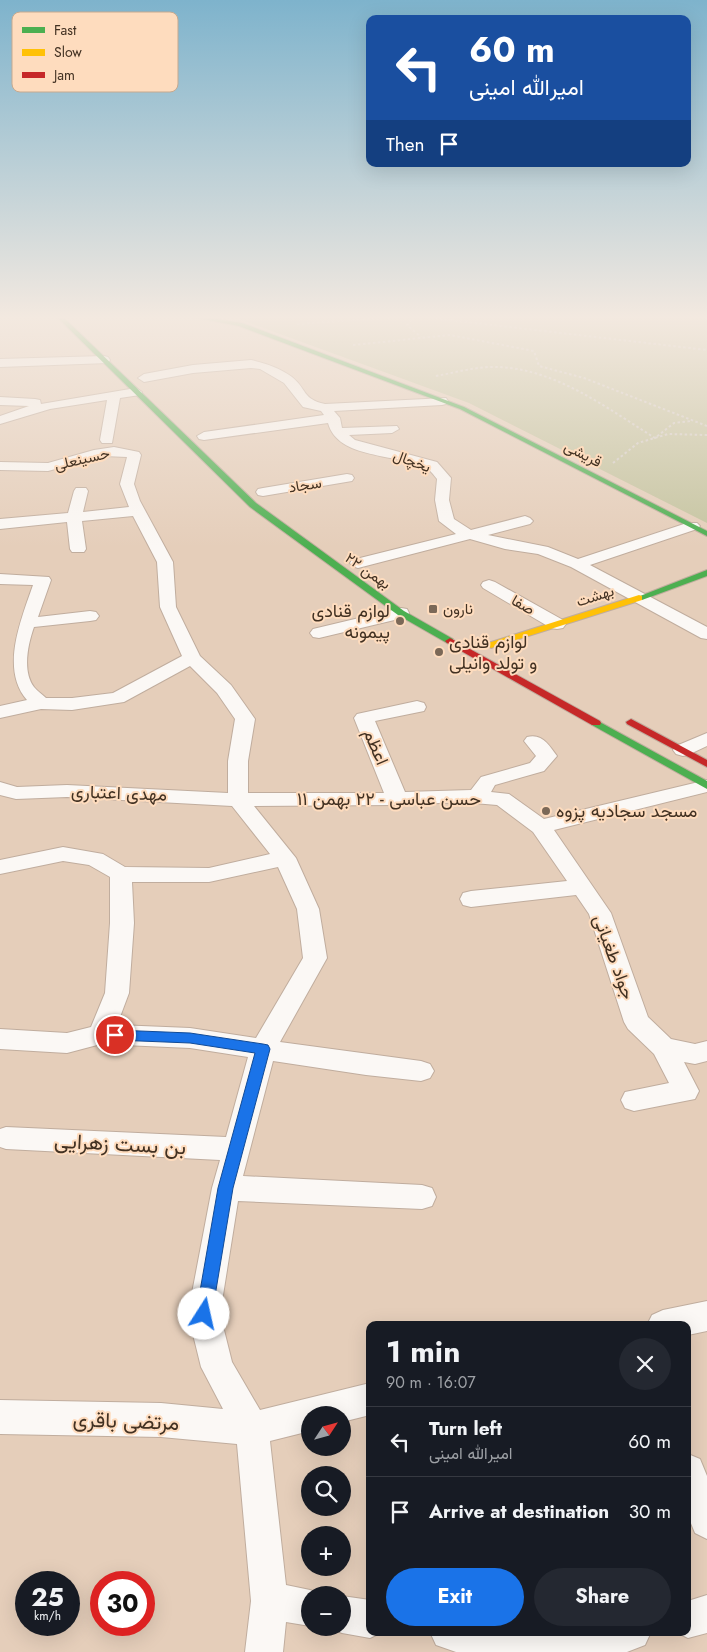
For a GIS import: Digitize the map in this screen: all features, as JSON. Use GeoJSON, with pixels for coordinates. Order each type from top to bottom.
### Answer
{"type":"FeatureCollection","features":[{"type":"Feature","properties":{"kind":"main road","name":"۲۲ بهمن"},"geometry":{"type":"LineString","coordinates":[[137,393],[253,505],[401,613],[706,786]]}},
{"type":"Feature","properties":{"kind":"main road","name":"قریشی"},"geometry":{"type":"LineString","coordinates":[[421,393],[462,408],[707,534]]}},
{"type":"Feature","properties":{"kind":"main road"},"geometry":{"type":"LineString","coordinates":[[201,433],[217,448]]}},
{"type":"Feature","properties":{"kind":"main road"},"geometry":{"type":"LineString","coordinates":[[318,554],[336,548]]}},
{"type":"Feature","properties":{"kind":"main road","name":"۲۲ بهمن"},"geometry":{"type":"LineString","coordinates":[[355,560],[374,574]]}},
{"type":"Feature","properties":{"kind":"main road","name":"بهشت"},"geometry":{"type":"LineString","coordinates":[[507,655],[487,643],[638,598],[707,573]]}},
{"type":"Feature","properties":{"kind":"main road"},"geometry":{"type":"LineString","coordinates":[[624,718],[707,764]]}},
{"type":"Feature","properties":{"kind":"street"},"geometry":{"type":"LineString","coordinates":[[17,402],[21,393]]}},
{"type":"Feature","properties":{"kind":"street"},"geometry":{"type":"LineString","coordinates":[[0,420],[21,412],[50,405],[128,393]]}},
{"type":"Feature","properties":{"kind":"street"},"geometry":{"type":"LineString","coordinates":[[299,393],[308,404],[329,413],[337,432],[392,429]]}},
{"type":"Feature","properties":{"kind":"street"},"geometry":{"type":"LineString","coordinates":[[107,440],[114,395]]}},
{"type":"Feature","properties":{"kind":"street"},"geometry":{"type":"LineString","coordinates":[[0,401],[50,405]]}},
{"type":"Feature","properties":{"kind":"street"},"geometry":{"type":"LineString","coordinates":[[201,433],[329,413],[442,401]]}},
{"type":"Feature","properties":{"kind":"street","name":"یخچال"},"geometry":{"type":"LineString","coordinates":[[337,432],[350,443],[432,465],[444,478],[442,500],[447,521],[467,534],[505,544],[542,550],[577,564],[707,634]]}},
{"type":"Feature","properties":{"kind":"street","name":"حسینعلی"},"geometry":{"type":"LineString","coordinates":[[0,466],[28,468],[53,466],[99,452],[122,450],[134,454],[127,484],[138,511]]}},
{"type":"Feature","properties":{"kind":"street","name":"سجاد"},"geometry":{"type":"LineString","coordinates":[[263,492],[347,478]]}},
{"type":"Feature","properties":{"kind":"street"},"geometry":{"type":"LineString","coordinates":[[78,549],[74,517],[81,491]]}},
{"type":"Feature","properties":{"kind":"street"},"geometry":{"type":"LineString","coordinates":[[0,524],[138,511],[165,562],[168,607],[192,658],[224,690],[245,719],[238,761],[238,800],[285,858],[308,909],[315,958],[263,1049],[226,1188],[204,1314],[217,1367],[252,1429],[269,1601],[264,1652]]}},
{"type":"Feature","properties":{"kind":"street"},"geometry":{"type":"LineString","coordinates":[[355,560],[526,521]]}},
{"type":"Feature","properties":{"kind":"street"},"geometry":{"type":"LineString","coordinates":[[577,564],[692,526]]}},
{"type":"Feature","properties":{"kind":"street"},"geometry":{"type":"LineString","coordinates":[[0,579],[42,580],[20,641],[19,668],[23,685],[41,703]]}},
{"type":"Feature","properties":{"kind":"street","name":"صفا"},"geometry":{"type":"LineString","coordinates":[[489,585],[556,624]]}},
{"type":"Feature","properties":{"kind":"street"},"geometry":{"type":"LineString","coordinates":[[319,633],[401,613]]}},
{"type":"Feature","properties":{"kind":"street"},"geometry":{"type":"LineString","coordinates":[[26,623],[90,616]]}},
{"type":"Feature","properties":{"kind":"street"},"geometry":{"type":"LineString","coordinates":[[0,664],[20,657]]}},
{"type":"Feature","properties":{"kind":"street"},"geometry":{"type":"LineString","coordinates":[[0,712],[41,703],[72,704],[117,698],[154,680],[192,658]]}},
{"type":"Feature","properties":{"kind":"street","name":"اعظم"},"geometry":{"type":"LineString","coordinates":[[397,799],[364,718],[417,707]]}},
{"type":"Feature","properties":{"kind":"street"},"geometry":{"type":"LineString","coordinates":[[683,750],[707,738]]}},
{"type":"Feature","properties":{"kind":"street"},"geometry":{"type":"LineString","coordinates":[[477,797],[488,782],[537,767],[547,756],[534,741]]}},
{"type":"Feature","properties":{"kind":"street"},"geometry":{"type":"LineString","coordinates":[[541,827],[706,786]]}},
{"type":"Feature","properties":{"kind":"street","name":"مهدی اعتباری"},"geometry":{"type":"LineString","coordinates":[[2,795],[67,791],[238,800]]}},
{"type":"Feature","properties":{"kind":"street","name":"حسن عباسی - ۲۲ بهمن ۱۱"},"geometry":{"type":"LineString","coordinates":[[238,800],[397,799],[462,796],[502,799],[541,827]]}},
{"type":"Feature","properties":{"kind":"street","name":"جواد طغیانی"},"geometry":{"type":"LineString","coordinates":[[541,827],[600,913],[637,1022],[663,1047]]}},
{"type":"Feature","properties":{"kind":"street"},"geometry":{"type":"LineString","coordinates":[[0,867],[64,854],[96,859],[121,874],[209,875],[285,858]]}},
{"type":"Feature","properties":{"kind":"street"},"geometry":{"type":"LineString","coordinates":[[102,1034],[117,993],[122,923],[121,874]]}},
{"type":"Feature","properties":{"kind":"street"},"geometry":{"type":"LineString","coordinates":[[471,899],[582,887]]}},
{"type":"Feature","properties":{"kind":"street"},"geometry":{"type":"LineString","coordinates":[[0,1039],[67,1043],[102,1034],[190,1038],[420,1071]]}},
{"type":"Feature","properties":{"kind":"street"},"geometry":{"type":"LineString","coordinates":[[663,1047],[695,1054],[707,1052]]}},
{"type":"Feature","properties":{"kind":"street"},"geometry":{"type":"LineString","coordinates":[[634,1100],[686,1091],[663,1047]]}},
{"type":"Feature","properties":{"kind":"street","name":"بن بست زهرایی"},"geometry":{"type":"LineString","coordinates":[[6,1138],[235,1150]]}},
{"type":"Feature","properties":{"kind":"street"},"geometry":{"type":"LineString","coordinates":[[226,1188],[422,1197]]}},
{"type":"Feature","properties":{"kind":"street"},"geometry":{"type":"LineString","coordinates":[[683,1321],[707,1316]]}},
{"type":"Feature","properties":{"kind":"street","name":"مرتضی باقری"},"geometry":{"type":"LineString","coordinates":[[0,1417],[161,1420],[252,1429],[366,1400]]}},
{"type":"Feature","properties":{"kind":"street"},"geometry":{"type":"LineString","coordinates":[[691,1479],[707,1521]]}},
{"type":"Feature","properties":{"kind":"street"},"geometry":{"type":"LineString","coordinates":[[269,1601],[301,1606]]}},
{"type":"Feature","properties":{"kind":"street"},"geometry":{"type":"LineString","coordinates":[[691,1618],[707,1614]]}},
{"type":"Feature","properties":{"kind":"street"},"geometry":{"type":"LineString","coordinates":[[351,1616],[366,1618]]}},
{"type":"Feature","properties":{"kind":"street"},"geometry":{"type":"LineString","coordinates":[[472,1636],[556,1651],[616,1636]]}},
{"type":"Feature","properties":{"kind":"path"},"geometry":{"type":"LineString","coordinates":[[576,393],[655,438]]}},
{"type":"Feature","properties":{"kind":"path"},"geometry":{"type":"LineString","coordinates":[[623,393],[707,426]]}},
{"type":"Feature","properties":{"kind":"path"},"geometry":{"type":"LineString","coordinates":[[655,438],[674,423],[692,420]]}},
{"type":"Feature","properties":{"kind":"path"},"geometry":{"type":"LineString","coordinates":[[595,477],[638,443],[668,434],[707,435]]}},
{"type":"Feature","properties":{"kind":"green space"},"geometry":{"type":"Polygon","coordinates":[[[442,393],[707,393],[707,523],[469,403],[442,393]]]}},
{"type":"Feature","properties":{"kind":"traffic: fast"},"geometry":{"type":"LineString","coordinates":[[138,393],[253,505],[401,613],[450,641]]}},
{"type":"Feature","properties":{"kind":"traffic: fast"},"geometry":{"type":"LineString","coordinates":[[423,393],[462,408],[707,534]]}},
{"type":"Feature","properties":{"kind":"traffic: fast"},"geometry":{"type":"LineString","coordinates":[[639,598],[707,573]]}},
{"type":"Feature","properties":{"kind":"traffic: fast"},"geometry":{"type":"LineString","coordinates":[[596,723],[707,786]]}},
{"type":"Feature","properties":{"kind":"traffic: slow"},"geometry":{"type":"LineString","coordinates":[[491,645],[639,598]]}},
{"type":"Feature","properties":{"kind":"traffic: jam"},"geometry":{"type":"LineString","coordinates":[[450,641],[596,723]]}},
{"type":"Feature","properties":{"kind":"traffic: jam"},"geometry":{"type":"LineString","coordinates":[[631,722],[707,764]]}},
{"type":"Feature","properties":{"kind":"place","name":"نارون"},"geometry":{"type":"Point","coordinates":[433,609]}},
{"type":"Feature","properties":{"kind":"place","name":"لوازم قنادی پیمونه"},"geometry":{"type":"Point","coordinates":[400,621]}},
{"type":"Feature","properties":{"kind":"place","name":"لوازم قنادی و تولد وانیلی"},"geometry":{"type":"Point","coordinates":[439,652]}},
{"type":"Feature","properties":{"kind":"place","name":"مسجد سجادیه پزوه"},"geometry":{"type":"Point","coordinates":[546,811]}},
{"type":"Feature","properties":{"kind":"route"},"geometry":{"type":"LineString","coordinates":[[115,1035],[190,1038],[263,1049],[226,1188],[204,1314]]}}]}
